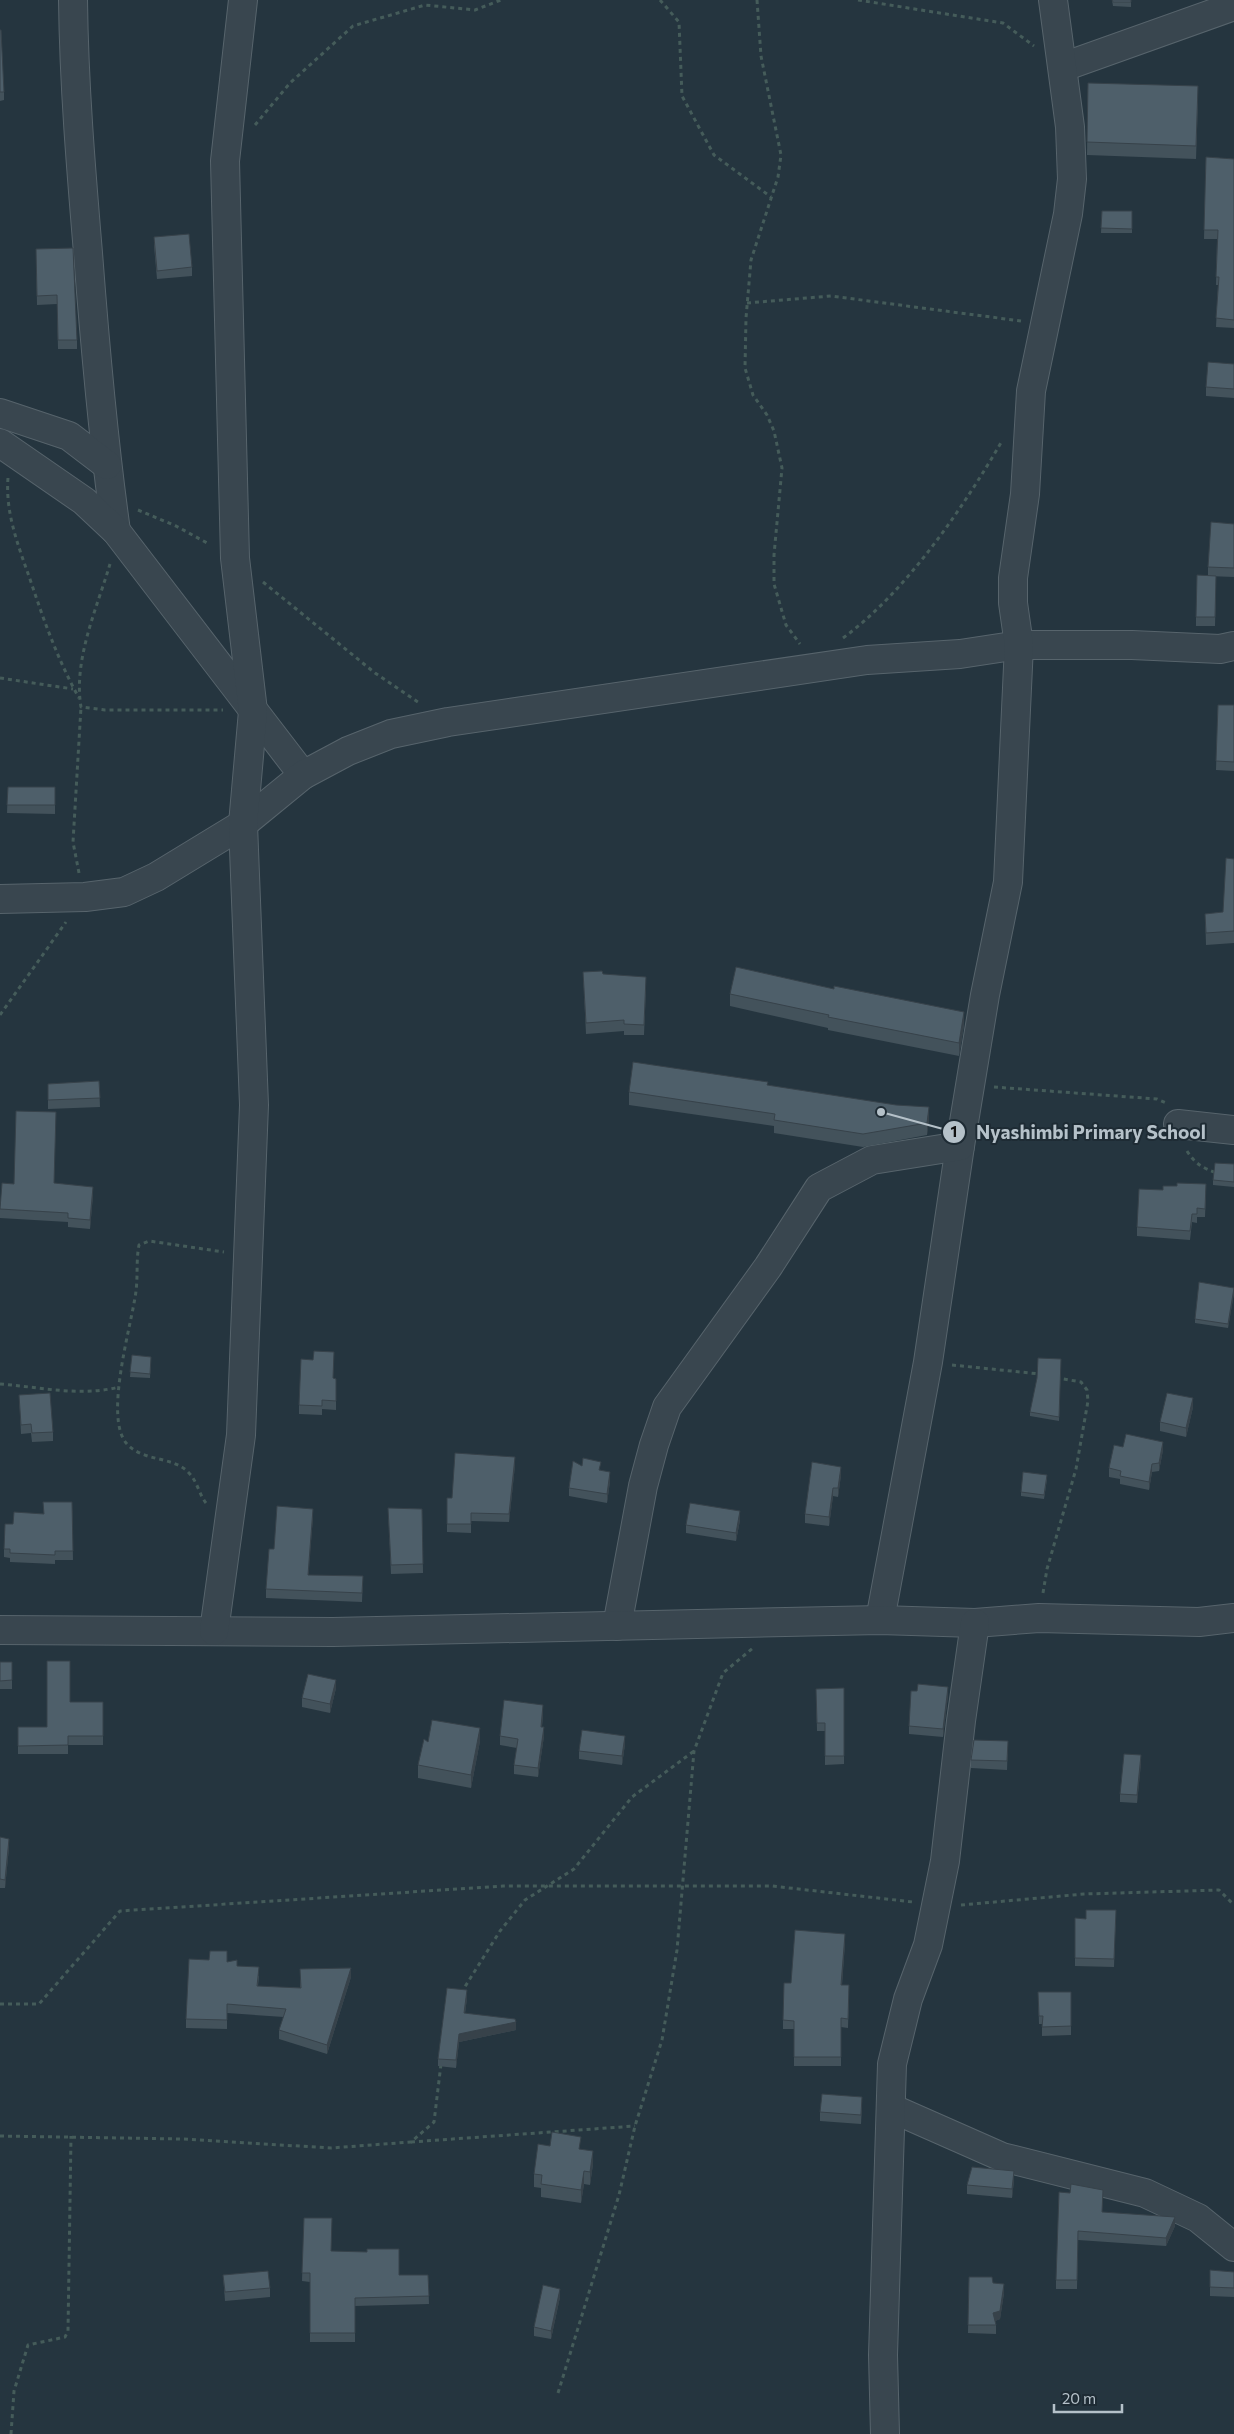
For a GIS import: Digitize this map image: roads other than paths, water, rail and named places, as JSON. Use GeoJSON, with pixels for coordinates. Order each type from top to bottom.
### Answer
{"type":"FeatureCollection","features":[{"type":"Feature","properties":{"kind":"street"},"geometry":{"type":"LineString","coordinates":[[73,0],[74,84],[93,324],[107,464],[116,531]]}},
{"type":"Feature","properties":{"kind":"street"},"geometry":{"type":"LineString","coordinates":[[214,1631],[241,1435],[254,1105],[243,824],[254,711],[234,558],[225,161],[243,0]]}},
{"type":"Feature","properties":{"kind":"street"},"geometry":{"type":"LineString","coordinates":[[880,1620],[928,1362],[960,1146],[1008,882],[1019,645],[1012,603],[1013,578],[1025,494],[1031,391],[1068,214],[1072,179],[1070,127],[1053,0]]}},
{"type":"Feature","properties":{"kind":"street"},"geometry":{"type":"LineString","coordinates":[[1063,67],[1234,6]]}},
{"type":"Feature","properties":{"kind":"street"},"geometry":{"type":"LineString","coordinates":[[0,413],[69,436],[107,464]]}},
{"type":"Feature","properties":{"kind":"street"},"geometry":{"type":"LineString","coordinates":[[5,446],[84,501],[116,531],[303,775]]}},
{"type":"Feature","properties":{"kind":"street"},"geometry":{"type":"LineString","coordinates":[[0,899],[85,897],[124,892],[156,877],[243,824],[303,775],[348,751],[391,734],[448,722],[867,660],[960,654],[1019,645],[1132,645],[1220,649],[1234,646]]}},
{"type":"Feature","properties":{"kind":"street"},"geometry":{"type":"LineString","coordinates":[[1178,1124],[1234,1130]]}},
{"type":"Feature","properties":{"kind":"street"},"geometry":{"type":"LineString","coordinates":[[617,1626],[643,1486],[667,1407],[768,1267],[818,1188],[872,1160],[960,1146]]}},
{"type":"Feature","properties":{"kind":"street"},"geometry":{"type":"LineString","coordinates":[[0,1630],[333,1632],[880,1620],[976,1623],[1039,1618],[1199,1622],[1234,1618]]}},
{"type":"Feature","properties":{"kind":"street"},"geometry":{"type":"LineString","coordinates":[[885,2434],[884,2355],[892,2064],[908,1999],[928,1945],[945,1861],[961,1721],[976,1623]]}},
{"type":"Feature","properties":{"kind":"street"},"geometry":{"type":"LineString","coordinates":[[891,2108],[1002,2157],[1145,2193],[1198,2218],[1234,2247]]}},
{"type":"Feature","properties":{"kind":"place","name":"Nyashimbi Primary School"},"geometry":{"type":"Point","coordinates":[881,1112]}}]}
